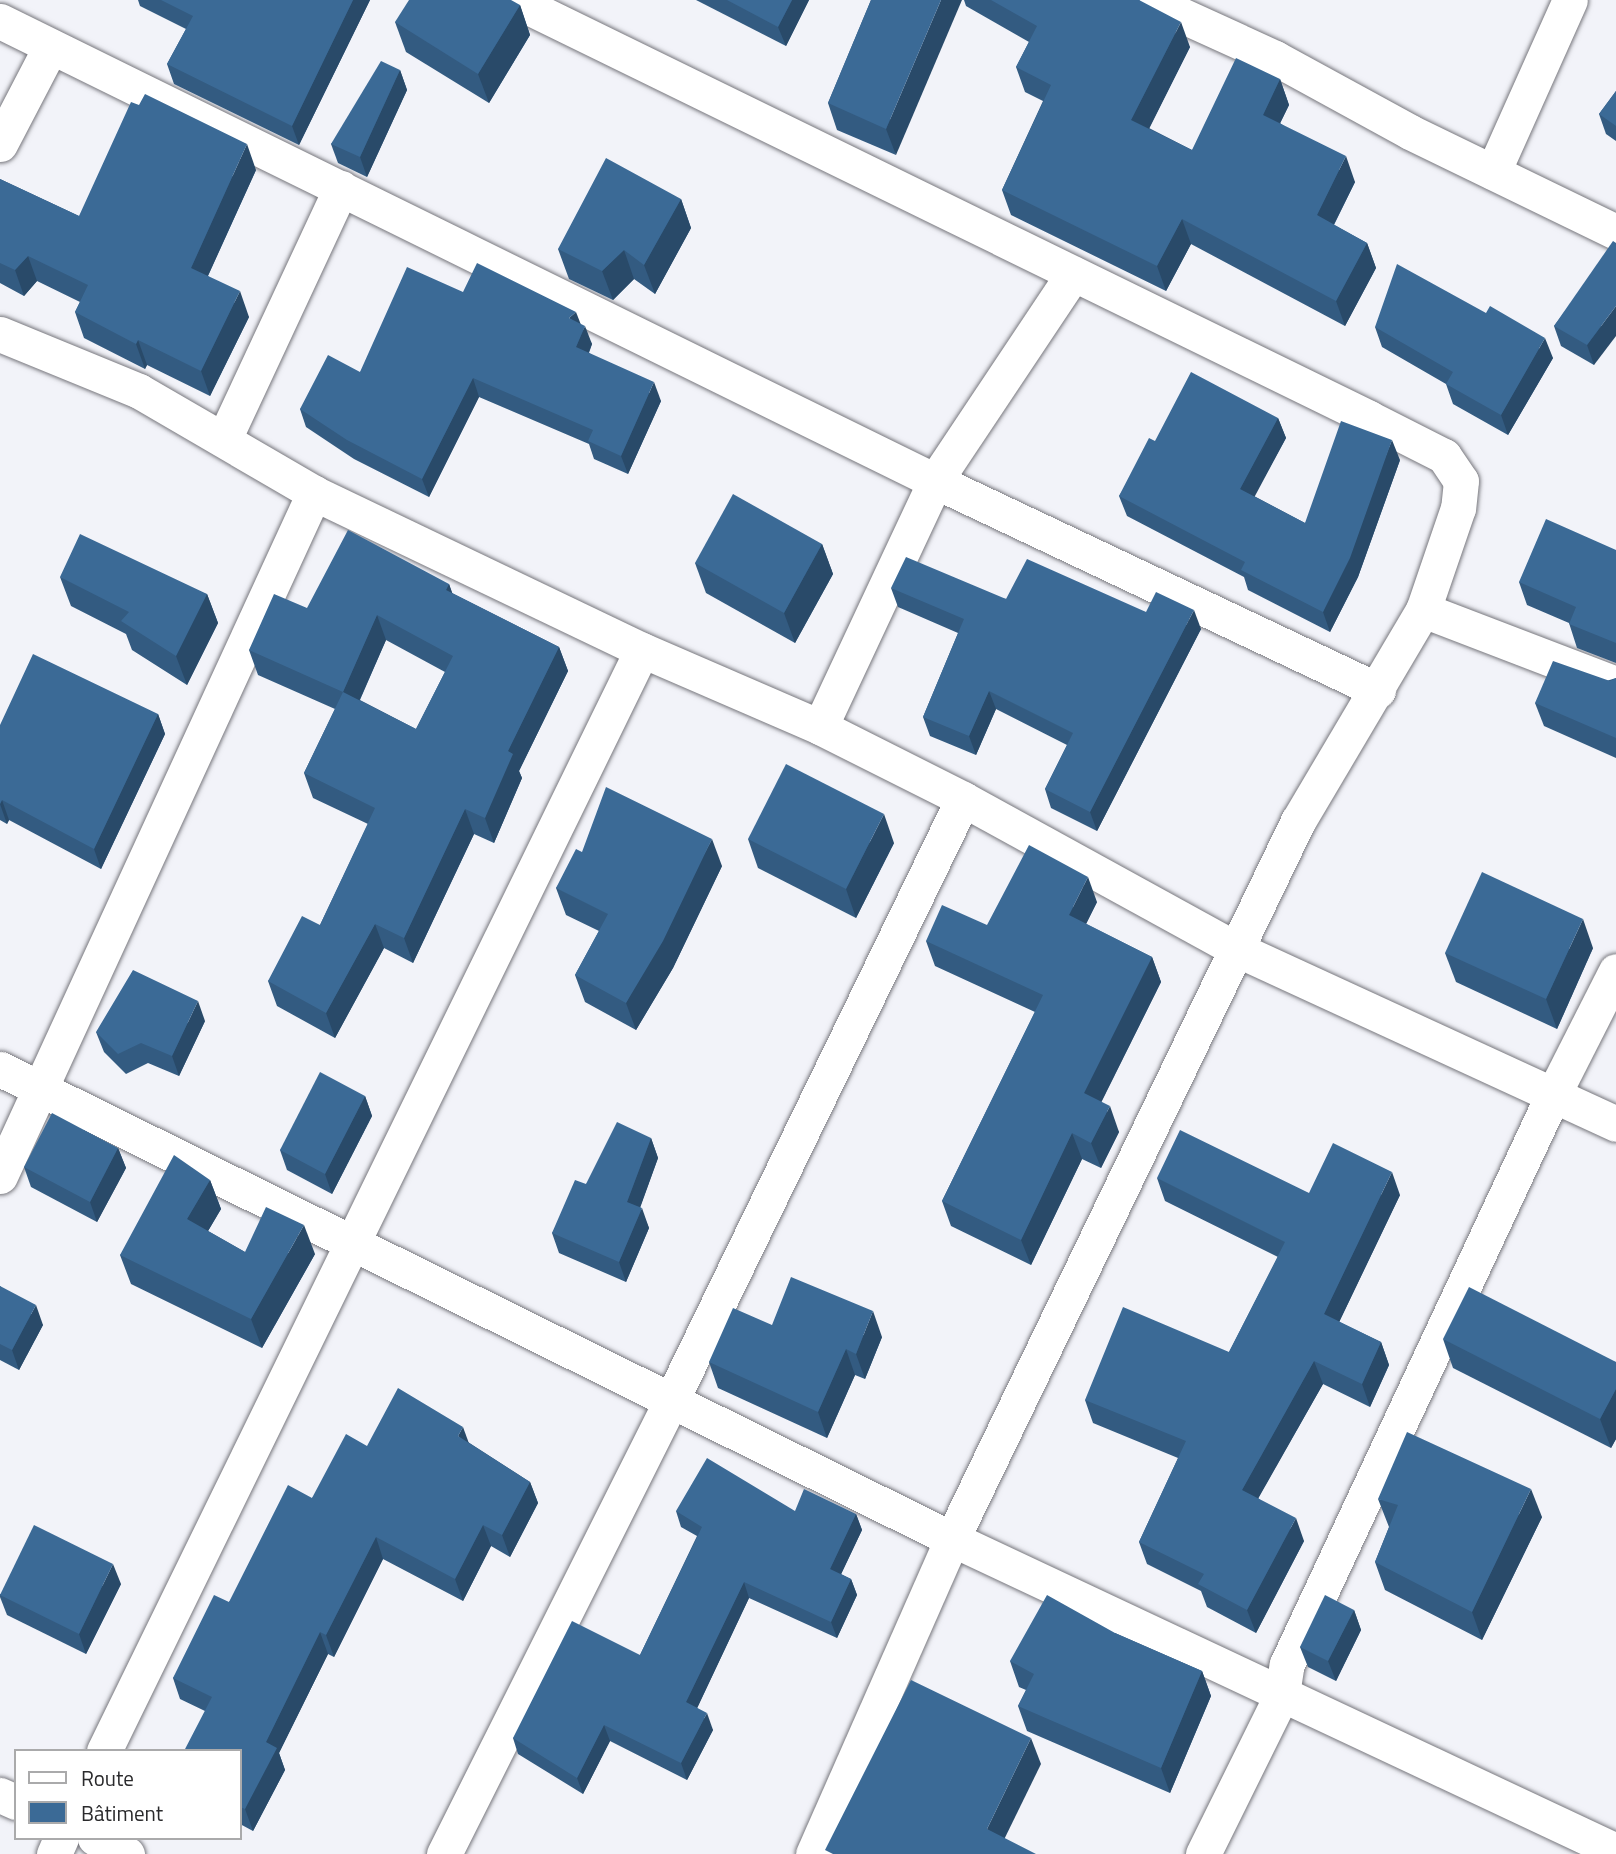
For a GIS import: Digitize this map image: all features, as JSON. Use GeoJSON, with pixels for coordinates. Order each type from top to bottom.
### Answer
{"type":"FeatureCollection","features":[{"type":"Feature","properties":{"kind":"street"},"geometry":{"type":"LineString","coordinates":[[514,0],[1444,456],[1461,481],[1458,508],[1423,610],[1298,821],[952,1539],[813,1854]]}},
{"type":"Feature","properties":{"kind":"street"},"geometry":{"type":"LineString","coordinates":[[1148,0],[1275,58],[1493,172],[1616,232]]}},
{"type":"Feature","properties":{"kind":"street"},"geometry":{"type":"LineString","coordinates":[[1493,172],[1570,0]]}},
{"type":"Feature","properties":{"kind":"street"},"geometry":{"type":"LineString","coordinates":[[0,21],[935,481],[1378,690]]}},
{"type":"Feature","properties":{"kind":"street"},"geometry":{"type":"LineString","coordinates":[[0,144],[51,46]]}},
{"type":"Feature","properties":{"kind":"street"},"geometry":{"type":"LineString","coordinates":[[224,439],[341,188]]}},
{"type":"Feature","properties":{"kind":"street"},"geometry":{"type":"LineString","coordinates":[[820,727],[935,481],[1073,274]]}},
{"type":"Feature","properties":{"kind":"street"},"geometry":{"type":"LineString","coordinates":[[0,334],[139,391],[314,492],[642,650],[820,727],[963,799],[1236,949],[1552,1097],[1616,1124]]}},
{"type":"Feature","properties":{"kind":"street"},"geometry":{"type":"LineString","coordinates":[[0,1177],[43,1089],[314,492]]}},
{"type":"Feature","properties":{"kind":"street"},"geometry":{"type":"LineString","coordinates":[[1423,610],[1616,684]]}},
{"type":"Feature","properties":{"kind":"street"},"geometry":{"type":"LineString","coordinates":[[105,1749],[642,650]]}},
{"type":"Feature","properties":{"kind":"street"},"geometry":{"type":"LineString","coordinates":[[444,1854],[671,1401],[963,799]]}},
{"type":"Feature","properties":{"kind":"street"},"geometry":{"type":"LineString","coordinates":[[1203,1854],[1282,1694],[1287,1664],[1552,1097],[1616,971]]}},
{"type":"Feature","properties":{"kind":"street"},"geometry":{"type":"LineString","coordinates":[[0,1069],[952,1539],[1282,1694],[1580,1846],[1616,1851]]}},
{"type":"Feature","properties":{"kind":"street"},"geometry":{"type":"LineString","coordinates":[[99,1840],[127,1854]]}},
{"type":"Feature","properties":{"kind":"building"},"geometry":{"type":"Polygon","coordinates":[[[161,0],[353,0],[292,126],[167,64],[193,16],[161,0]]]}},
{"type":"Feature","properties":{"kind":"building"},"geometry":{"type":"Polygon","coordinates":[[[409,0],[511,0],[520,5],[478,74],[395,22],[409,0]]]}},
{"type":"Feature","properties":{"kind":"building"},"geometry":{"type":"Polygon","coordinates":[[[727,0],[792,0],[778,27],[727,0]]]}},
{"type":"Feature","properties":{"kind":"building"},"geometry":{"type":"Polygon","coordinates":[[[871,0],[941,0],[886,129],[828,103],[871,0]]]}},
{"type":"Feature","properties":{"kind":"building"},"geometry":{"type":"Polygon","coordinates":[[[991,0],[1139,0],[1181,22],[1131,120],[1192,150],[1236,58],[1280,79],[1263,115],[1346,156],[1317,215],[1367,243],[1336,301],[1182,219],[1157,266],[1002,190],[1051,85],[1016,67],[1037,26],[991,0]]]}},
{"type":"Feature","properties":{"kind":"building"},"geometry":{"type":"Polygon","coordinates":[[[381,61],[400,70],[360,157],[331,144],[381,61]]]}},
{"type":"Feature","properties":{"kind":"building"},"geometry":{"type":"Polygon","coordinates":[[[1616,91],[1616,126],[1599,114],[1616,91]]]}},
{"type":"Feature","properties":{"kind":"building"},"geometry":{"type":"Polygon","coordinates":[[[145,94],[247,144],[191,268],[240,291],[201,371],[138,340],[136,344],[75,312],[88,285],[28,256],[15,270],[0,263],[0,179],[79,216],[131,102],[139,105],[145,94]]]}},
{"type":"Feature","properties":{"kind":"building"},"geometry":{"type":"Polygon","coordinates":[[[606,158],[681,199],[644,265],[624,250],[602,271],[558,249],[606,158]]]}},
{"type":"Feature","properties":{"kind":"building"},"geometry":{"type":"Polygon","coordinates":[[[1613,241],[1616,243],[1616,306],[1587,345],[1554,326],[1613,241]]]}},
{"type":"Feature","properties":{"kind":"building"},"geometry":{"type":"Polygon","coordinates":[[[477,263],[576,312],[569,318],[585,326],[576,347],[654,382],[621,456],[588,441],[593,430],[473,378],[422,479],[347,440],[300,409],[328,355],[360,372],[407,267],[463,292],[477,263]]]}},
{"type":"Feature","properties":{"kind":"building"},"geometry":{"type":"Polygon","coordinates":[[[1397,264],[1486,313],[1490,306],[1545,338],[1501,415],[1446,384],[1453,372],[1375,327],[1397,264]]]}},
{"type":"Feature","properties":{"kind":"building"},"geometry":{"type":"Polygon","coordinates":[[[1191,372],[1278,418],[1240,489],[1305,523],[1341,421],[1392,440],[1350,558],[1323,612],[1241,570],[1245,562],[1119,496],[1149,438],[1155,441],[1191,372]]]}},
{"type":"Feature","properties":{"kind":"building"},"geometry":{"type":"Polygon","coordinates":[[[733,494],[822,544],[784,613],[695,563],[733,494]]]}},
{"type":"Feature","properties":{"kind":"building"},"geometry":{"type":"Polygon","coordinates":[[[1546,519],[1616,550],[1616,643],[1569,624],[1576,607],[1519,582],[1546,519]]]}},
{"type":"Feature","properties":{"kind":"building"},"geometry":{"type":"Polygon","coordinates":[[[348,530],[449,584],[446,590],[559,647],[508,751],[513,754],[485,818],[465,809],[404,938],[375,924],[326,1013],[268,981],[302,916],[320,925],[375,808],[304,773],[343,692],[249,650],[274,594],[307,608],[348,530]],[[377,615],[343,692],[416,729],[453,656],[377,615]]]}},
{"type":"Feature","properties":{"kind":"building"},"geometry":{"type":"Polygon","coordinates":[[[80,534],[207,594],[176,656],[121,621],[129,612],[60,577],[80,534]]]}},
{"type":"Feature","properties":{"kind":"building"},"geometry":{"type":"Polygon","coordinates":[[[906,557],[1006,599],[1027,559],[1146,612],[1156,592],[1194,610],[1090,812],[1045,789],[1073,733],[989,691],[969,736],[923,717],[964,619],[891,588],[906,557]]]}},
{"type":"Feature","properties":{"kind":"building"},"geometry":{"type":"Polygon","coordinates":[[[33,654],[158,714],[94,849],[2,800],[0,804],[0,725],[33,654]]]}},
{"type":"Feature","properties":{"kind":"building"},"geometry":{"type":"Polygon","coordinates":[[[1553,661],[1610,681],[1616,678],[1616,738],[1535,703],[1553,661]]]}},
{"type":"Feature","properties":{"kind":"building"},"geometry":{"type":"Polygon","coordinates":[[[786,764],[884,814],[846,889],[748,839],[786,764]]]}},
{"type":"Feature","properties":{"kind":"building"},"geometry":{"type":"Polygon","coordinates":[[[606,787],[712,839],[663,941],[626,1003],[575,975],[608,914],[556,888],[576,849],[582,852],[606,787]]]}},
{"type":"Feature","properties":{"kind":"building"},"geometry":{"type":"Polygon","coordinates":[[[1029,845],[1088,877],[1069,915],[1152,957],[1084,1093],[1110,1106],[1091,1143],[1072,1133],[1021,1240],[942,1201],[1043,995],[926,941],[942,905],[987,925],[1029,845]]]}},
{"type":"Feature","properties":{"kind":"building"},"geometry":{"type":"Polygon","coordinates":[[[1482,872],[1583,919],[1546,999],[1445,953],[1482,872]]]}},
{"type":"Feature","properties":{"kind":"building"},"geometry":{"type":"Polygon","coordinates":[[[133,970],[198,1001],[172,1056],[141,1043],[118,1054],[96,1032],[133,970]]]}},
{"type":"Feature","properties":{"kind":"building"},"geometry":{"type":"Polygon","coordinates":[[[320,1072],[365,1096],[325,1174],[280,1150],[320,1072]]]}},
{"type":"Feature","properties":{"kind":"building"},"geometry":{"type":"Polygon","coordinates":[[[52,1113],[118,1148],[90,1202],[24,1167],[52,1113]]]}},
{"type":"Feature","properties":{"kind":"building"},"geometry":{"type":"Polygon","coordinates":[[[617,1122],[651,1138],[627,1202],[642,1208],[619,1262],[552,1233],[575,1180],[586,1184],[617,1122]]]}},
{"type":"Feature","properties":{"kind":"building"},"geometry":{"type":"Polygon","coordinates":[[[1180,1130],[1309,1193],[1333,1143],[1392,1172],[1324,1314],[1381,1342],[1362,1384],[1314,1361],[1242,1490],[1296,1518],[1247,1610],[1198,1584],[1204,1574],[1139,1542],[1186,1441],[1085,1400],[1123,1307],[1229,1352],[1285,1242],[1157,1178],[1180,1130]]]}},
{"type":"Feature","properties":{"kind":"building"},"geometry":{"type":"Polygon","coordinates":[[[174,1155],[210,1180],[187,1219],[245,1252],[266,1207],[304,1225],[251,1319],[120,1255],[174,1155]]]}},
{"type":"Feature","properties":{"kind":"building"},"geometry":{"type":"Polygon","coordinates":[[[791,1277],[873,1311],[856,1354],[846,1349],[818,1412],[709,1362],[733,1308],[772,1325],[791,1277]]]}},
{"type":"Feature","properties":{"kind":"building"},"geometry":{"type":"Polygon","coordinates":[[[0,1286],[36,1305],[12,1350],[0,1344],[0,1286]]]}},
{"type":"Feature","properties":{"kind":"building"},"geometry":{"type":"Polygon","coordinates":[[[1469,1287],[1616,1362],[1616,1389],[1600,1419],[1443,1339],[1469,1287]]]}},
{"type":"Feature","properties":{"kind":"building"},"geometry":{"type":"Polygon","coordinates":[[[398,1388],[463,1427],[458,1436],[530,1482],[502,1535],[483,1525],[455,1579],[376,1537],[326,1635],[320,1632],[266,1742],[277,1748],[245,1809],[242,1808],[242,1749],[185,1749],[212,1697],[173,1678],[214,1595],[229,1602],[288,1485],[312,1498],[346,1434],[367,1446],[398,1388]]]}},
{"type":"Feature","properties":{"kind":"building"},"geometry":{"type":"Polygon","coordinates":[[[1407,1432],[1531,1489],[1472,1612],[1375,1562],[1398,1505],[1378,1499],[1407,1432]]]}},
{"type":"Feature","properties":{"kind":"building"},"geometry":{"type":"Polygon","coordinates":[[[707,1458],[795,1511],[804,1489],[856,1514],[830,1569],[851,1579],[831,1622],[744,1582],[686,1702],[707,1713],[681,1763],[604,1725],[577,1778],[513,1738],[572,1621],[640,1655],[702,1527],[676,1511],[707,1458]]]}},
{"type":"Feature","properties":{"kind":"building"},"geometry":{"type":"Polygon","coordinates":[[[34,1525],[113,1564],[79,1634],[0,1595],[34,1525]]]}},
{"type":"Feature","properties":{"kind":"building"},"geometry":{"type":"Polygon","coordinates":[[[1047,1595],[1115,1633],[1202,1671],[1161,1768],[1018,1706],[1034,1674],[1010,1661],[1047,1595]]]}},
{"type":"Feature","properties":{"kind":"building"},"geometry":{"type":"Polygon","coordinates":[[[1325,1595],[1354,1610],[1328,1661],[1300,1647],[1325,1595]]]}},
{"type":"Feature","properties":{"kind":"building"},"geometry":{"type":"Polygon","coordinates":[[[911,1680],[1031,1738],[987,1829],[1036,1854],[833,1854],[825,1850],[911,1680]]]}}]}
